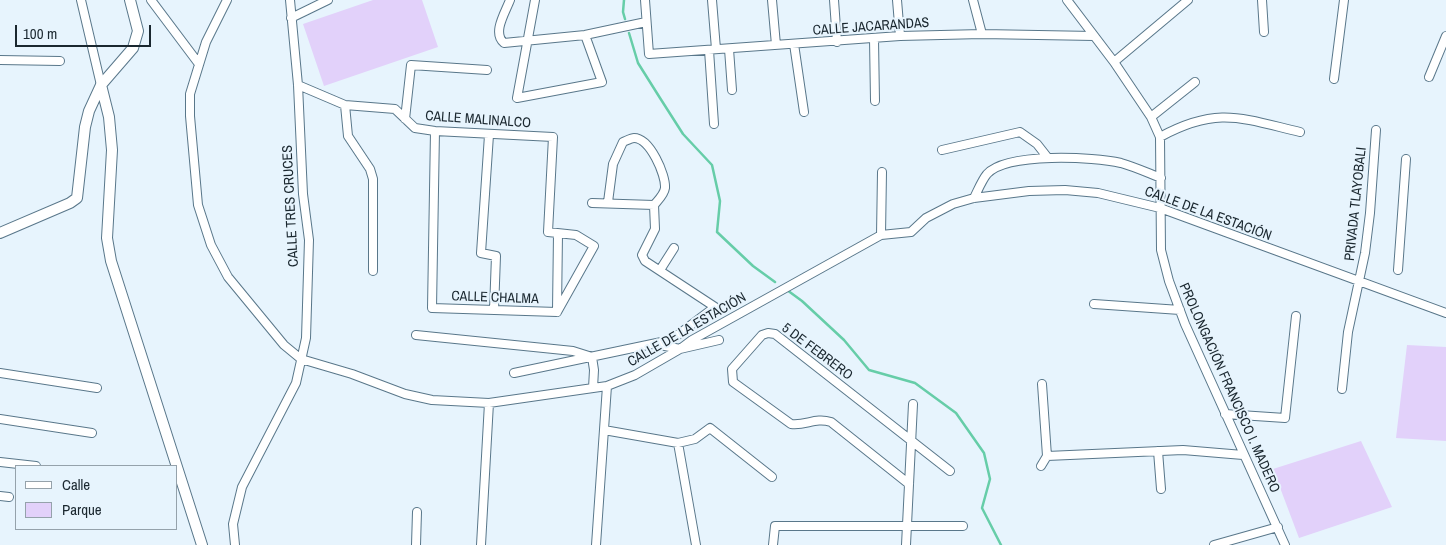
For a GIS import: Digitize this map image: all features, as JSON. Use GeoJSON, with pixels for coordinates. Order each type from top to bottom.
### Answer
{"type":"FeatureCollection","features":[{"type":"Feature","properties":{"kind":"street"},"geometry":{"type":"LineString","coordinates":[[81,0],[110,117],[112,150],[106,238],[111,261],[176,465]]}},
{"type":"Feature","properties":{"kind":"street"},"geometry":{"type":"LineString","coordinates":[[0,233],[70,204],[77,198],[85,127],[101,85],[133,48],[138,31],[130,0]]}},
{"type":"Feature","properties":{"kind":"street"},"geometry":{"type":"LineString","coordinates":[[151,0],[199,64]]}},
{"type":"Feature","properties":{"kind":"street","name":"CALLE DE LA ESTACIÓN"},"geometry":{"type":"LineString","coordinates":[[227,0],[206,42],[190,94],[190,116],[198,204],[211,245],[228,277],[243,298],[284,345],[302,359],[352,374],[405,394],[432,400],[489,403],[607,386],[635,375],[692,340],[880,235],[911,232],[926,218],[953,204],[974,198],[1029,191],[1065,190],[1098,193],[1160,208],[1269,250],[1358,280],[1446,313]]}},
{"type":"Feature","properties":{"kind":"street","name":"CALLE TRES CRUCES"},"geometry":{"type":"LineString","coordinates":[[235,545],[233,524],[242,487],[296,383],[306,338],[309,240],[303,194],[298,85],[290,0]]}},
{"type":"Feature","properties":{"kind":"street"},"geometry":{"type":"LineString","coordinates":[[291,18],[328,0]]}},
{"type":"Feature","properties":{"kind":"street"},"geometry":{"type":"LineString","coordinates":[[510,0],[497,33],[499,39],[504,44],[527,43],[584,35],[646,22],[645,0]]}},
{"type":"Feature","properties":{"kind":"street"},"geometry":{"type":"LineString","coordinates":[[535,0],[517,98],[602,82],[584,35]]}},
{"type":"Feature","properties":{"kind":"street"},"geometry":{"type":"LineString","coordinates":[[712,0],[714,124]]}},
{"type":"Feature","properties":{"kind":"street"},"geometry":{"type":"LineString","coordinates":[[772,0],[776,45]]}},
{"type":"Feature","properties":{"kind":"street"},"geometry":{"type":"LineString","coordinates":[[834,0],[837,42]]}},
{"type":"Feature","properties":{"kind":"street"},"geometry":{"type":"LineString","coordinates":[[896,0],[900,36]]}},
{"type":"Feature","properties":{"kind":"street"},"geometry":{"type":"LineString","coordinates":[[973,0],[982,34]]}},
{"type":"Feature","properties":{"kind":"street"},"geometry":{"type":"LineString","coordinates":[[1067,0],[1114,62],[1151,117],[1160,137],[1194,122],[1233,116],[1300,132]]}},
{"type":"Feature","properties":{"kind":"street"},"geometry":{"type":"LineString","coordinates":[[1114,62],[1188,0]]}},
{"type":"Feature","properties":{"kind":"street"},"geometry":{"type":"LineString","coordinates":[[1262,0],[1264,32]]}},
{"type":"Feature","properties":{"kind":"street"},"geometry":{"type":"LineString","coordinates":[[1334,79],[1344,0]]}},
{"type":"Feature","properties":{"kind":"street","name":"CALLE JACARANDAS"},"geometry":{"type":"LineString","coordinates":[[646,22],[649,54],[900,36],[982,34],[1094,36]]}},
{"type":"Feature","properties":{"kind":"street"},"geometry":{"type":"LineString","coordinates":[[1428,77],[1442,56],[1446,36]]}},
{"type":"Feature","properties":{"kind":"street"},"geometry":{"type":"LineString","coordinates":[[874,39],[875,101]]}},
{"type":"Feature","properties":{"kind":"street"},"geometry":{"type":"LineString","coordinates":[[794,44],[804,112]]}},
{"type":"Feature","properties":{"kind":"street"},"geometry":{"type":"LineString","coordinates":[[729,49],[732,90]]}},
{"type":"Feature","properties":{"kind":"street"},"geometry":{"type":"LineString","coordinates":[[0,60],[60,61]]}},
{"type":"Feature","properties":{"kind":"street"},"geometry":{"type":"LineString","coordinates":[[405,119],[411,64],[487,70]]}},
{"type":"Feature","properties":{"kind":"street"},"geometry":{"type":"LineString","coordinates":[[1151,117],[1195,82]]}},
{"type":"Feature","properties":{"kind":"street"},"geometry":{"type":"LineString","coordinates":[[298,85],[345,106],[348,136],[370,169],[373,179],[373,272]]}},
{"type":"Feature","properties":{"kind":"street","name":"CALLE MALINALCO"},"geometry":{"type":"LineString","coordinates":[[345,106],[395,109],[415,128],[435,131],[553,137],[548,232],[558,234]]}},
{"type":"Feature","properties":{"kind":"street","name":"PRIVADA TLAYOBALI"},"geometry":{"type":"LineString","coordinates":[[1342,388],[1348,332],[1370,213],[1376,130]]}},
{"type":"Feature","properties":{"kind":"street","name":"CALLE CHALMA"},"geometry":{"type":"LineString","coordinates":[[435,131],[432,308],[557,312]]}},
{"type":"Feature","properties":{"kind":"street"},"geometry":{"type":"LineString","coordinates":[[942,150],[1020,132],[1037,144],[1048,158]]}},
{"type":"Feature","properties":{"kind":"street"},"geometry":{"type":"LineString","coordinates":[[489,135],[481,253],[496,256],[494,310]]}},
{"type":"Feature","properties":{"kind":"street","name":"PROLONGACIÓN FRANCISCO I. MADERO"},"geometry":{"type":"LineString","coordinates":[[1160,137],[1160,250],[1180,310],[1243,455],[1285,545]]}},
{"type":"Feature","properties":{"kind":"street"},"geometry":{"type":"LineString","coordinates":[[514,373],[670,340],[715,307],[645,261],[642,255],[655,229],[654,205],[665,188],[662,171],[654,155],[643,141],[634,138],[623,142],[613,164],[608,202]]}},
{"type":"Feature","properties":{"kind":"street"},"geometry":{"type":"LineString","coordinates":[[974,198],[987,174],[999,167],[1048,158],[1090,159],[1122,164],[1161,178]]}},
{"type":"Feature","properties":{"kind":"street"},"geometry":{"type":"LineString","coordinates":[[1398,270],[1406,159]]}},
{"type":"Feature","properties":{"kind":"street"},"geometry":{"type":"LineString","coordinates":[[880,235],[882,172]]}},
{"type":"Feature","properties":{"kind":"street"},"geometry":{"type":"LineString","coordinates":[[592,203],[608,202],[654,205]]}},
{"type":"Feature","properties":{"kind":"street"},"geometry":{"type":"LineString","coordinates":[[558,234],[576,235],[594,246],[557,312],[558,234]]}},
{"type":"Feature","properties":{"kind":"street"},"geometry":{"type":"LineString","coordinates":[[660,270],[674,248]]}},
{"type":"Feature","properties":{"kind":"street"},"geometry":{"type":"LineString","coordinates":[[1094,304],[1180,310]]}},
{"type":"Feature","properties":{"kind":"street"},"geometry":{"type":"LineString","coordinates":[[1225,414],[1285,418],[1296,316]]}},
{"type":"Feature","properties":{"kind":"street","name":"5 DE FEBRERO"},"geometry":{"type":"LineString","coordinates":[[909,484],[831,422],[822,419],[811,420],[800,425],[791,424],[733,382],[732,369],[762,335],[768,333],[776,334],[950,470]]}},
{"type":"Feature","properties":{"kind":"street"},"geometry":{"type":"LineString","coordinates":[[416,335],[573,351],[592,357]]}},
{"type":"Feature","properties":{"kind":"street"},"geometry":{"type":"LineString","coordinates":[[654,344],[680,349],[719,340]]}},
{"type":"Feature","properties":{"kind":"street"},"geometry":{"type":"LineString","coordinates":[[592,357],[594,370],[593,388]]}},
{"type":"Feature","properties":{"kind":"street"},"geometry":{"type":"LineString","coordinates":[[0,373],[97,388]]}},
{"type":"Feature","properties":{"kind":"street"},"geometry":{"type":"LineString","coordinates":[[1041,466],[1047,456],[1042,384]]}},
{"type":"Feature","properties":{"kind":"street"},"geometry":{"type":"LineString","coordinates":[[596,545],[607,386]]}},
{"type":"Feature","properties":{"kind":"street"},"geometry":{"type":"LineString","coordinates":[[481,545],[489,403]]}},
{"type":"Feature","properties":{"kind":"street"},"geometry":{"type":"LineString","coordinates":[[906,545],[913,404]]}},
{"type":"Feature","properties":{"kind":"street"},"geometry":{"type":"LineString","coordinates":[[0,419],[92,433]]}},
{"type":"Feature","properties":{"kind":"street"},"geometry":{"type":"LineString","coordinates":[[604,430],[678,443],[695,439],[710,428],[772,477]]}},
{"type":"Feature","properties":{"kind":"street"},"geometry":{"type":"LineString","coordinates":[[678,443],[696,545]]}},
{"type":"Feature","properties":{"kind":"street"},"geometry":{"type":"LineString","coordinates":[[1047,456],[1183,450],[1243,455]]}},
{"type":"Feature","properties":{"kind":"street"},"geometry":{"type":"LineString","coordinates":[[1158,451],[1160,489]]}},
{"type":"Feature","properties":{"kind":"street"},"geometry":{"type":"LineString","coordinates":[[0,462],[27,465]]}},
{"type":"Feature","properties":{"kind":"street"},"geometry":{"type":"LineString","coordinates":[[178,470],[202,545]]}},
{"type":"Feature","properties":{"kind":"street"},"geometry":{"type":"LineString","coordinates":[[0,496],[9,497]]}},
{"type":"Feature","properties":{"kind":"street"},"geometry":{"type":"LineString","coordinates":[[416,545],[417,512]]}},
{"type":"Feature","properties":{"kind":"street"},"geometry":{"type":"LineString","coordinates":[[773,545],[775,526],[963,526]]}},
{"type":"Feature","properties":{"kind":"street"},"geometry":{"type":"LineString","coordinates":[[1214,544],[1278,527]]}},
{"type":"Feature","properties":{"kind":"green space"},"geometry":{"type":"Polygon","coordinates":[[[373,0],[422,0],[438,47],[324,86],[303,24],[373,0]]]}},
{"type":"Feature","properties":{"kind":"green space"},"geometry":{"type":"Polygon","coordinates":[[[1407,345],[1446,347],[1446,441],[1396,438],[1407,345]]]}},
{"type":"Feature","properties":{"kind":"green space"},"geometry":{"type":"Polygon","coordinates":[[[1361,441],[1392,507],[1299,538],[1273,469],[1361,441]]]}},
{"type":"Feature","properties":{"kind":"waterway"},"geometry":{"type":"LineString","coordinates":[[624,0],[623,12],[625,19]]}},
{"type":"Feature","properties":{"kind":"waterway"},"geometry":{"type":"LineString","coordinates":[[629,33],[638,63],[660,98],[683,134],[712,165],[720,201],[717,232],[753,266],[775,282]]}},
{"type":"Feature","properties":{"kind":"waterway"},"geometry":{"type":"LineString","coordinates":[[787,290],[802,301],[844,340],[869,370],[915,383],[956,413],[984,453],[990,479],[982,508],[1001,545]]}}]}
